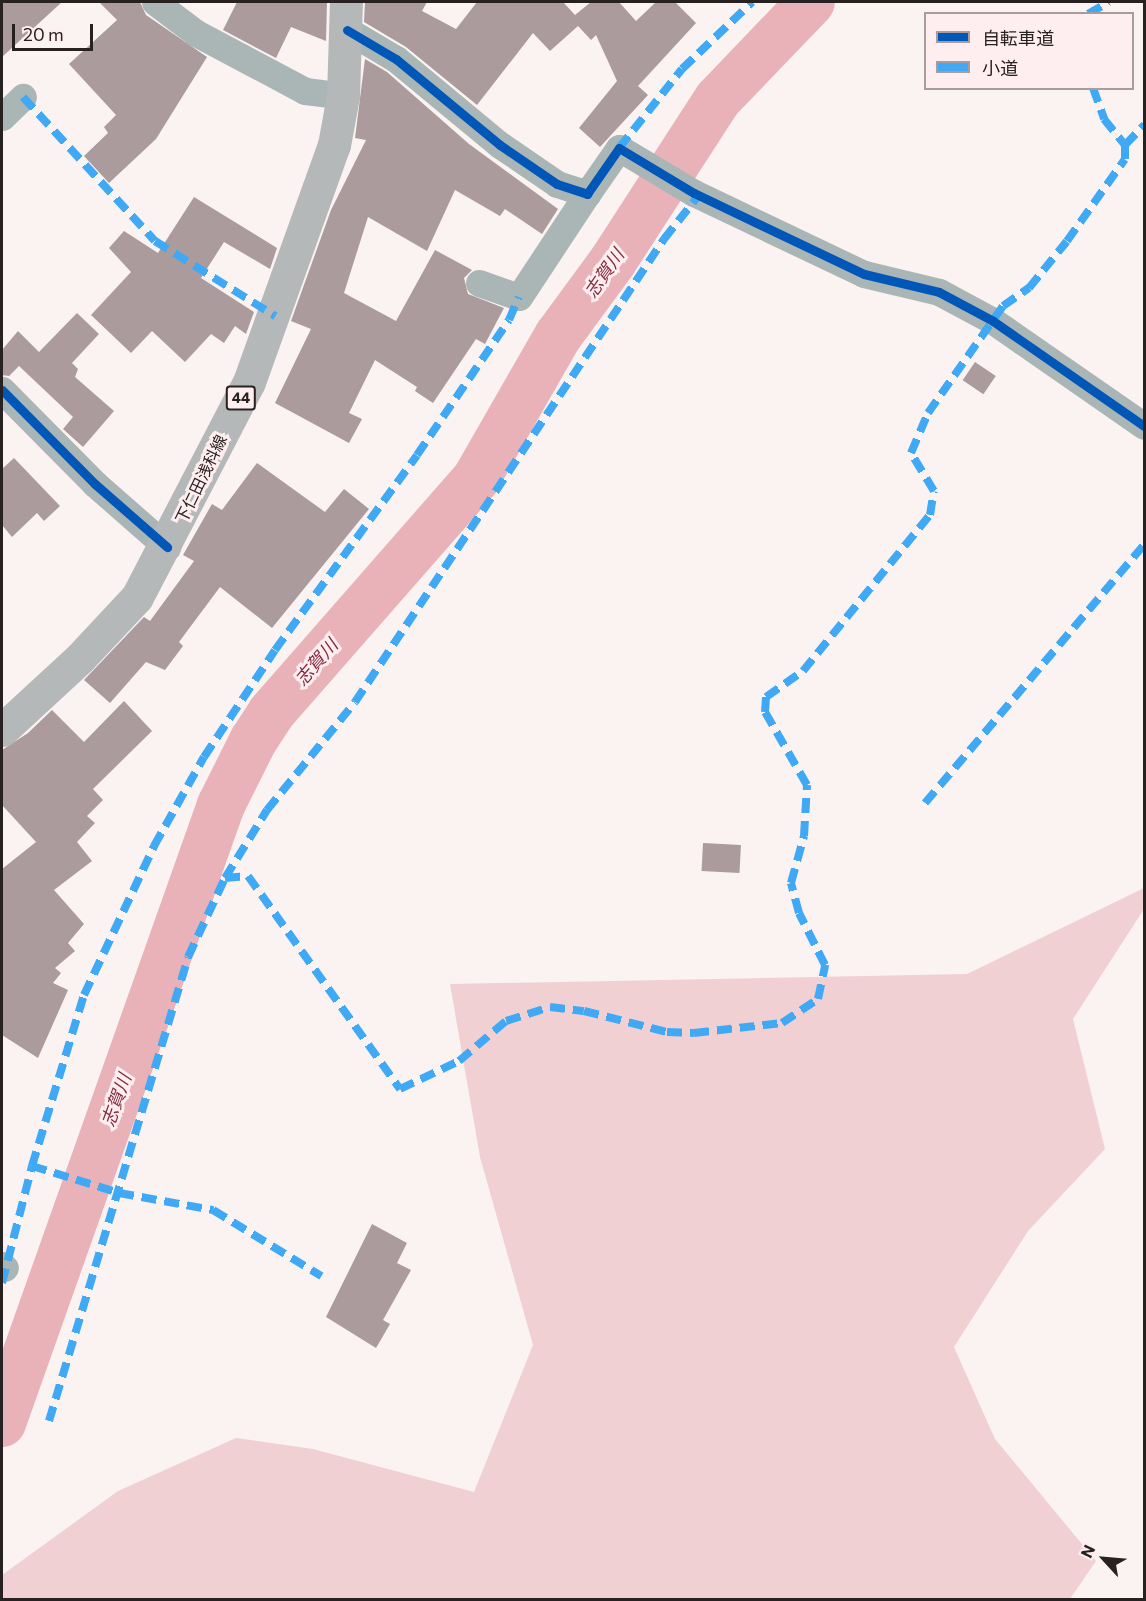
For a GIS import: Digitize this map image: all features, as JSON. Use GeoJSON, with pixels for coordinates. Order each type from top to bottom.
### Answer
{"type":"FeatureCollection","features":[{"type":"Feature","properties":{"kind":"main road","name":"下仁田浅科線"},"geometry":{"type":"LineString","coordinates":[[2,730],[111,628],[137,597],[167,547],[266,340],[334,145],[343,96],[347,16]]}},
{"type":"Feature","properties":{"kind":"street"},"geometry":{"type":"LineString","coordinates":[[155,2],[196,33],[305,91],[343,96]]}},
{"type":"Feature","properties":{"kind":"street"},"geometry":{"type":"LineString","coordinates":[[347,16],[500,146],[557,184],[587,194]]}},
{"type":"Feature","properties":{"kind":"street"},"geometry":{"type":"LineString","coordinates":[[2,117],[23,97]]}},
{"type":"Feature","properties":{"kind":"street"},"geometry":{"type":"LineString","coordinates":[[479,283],[519,297],[619,148],[694,193],[864,274],[939,292],[993,321],[1144,426]]}},
{"type":"Feature","properties":{"kind":"street"},"geometry":{"type":"LineString","coordinates":[[2,390],[95,484],[167,547]]}},
{"type":"Feature","properties":{"kind":"shaded area"},"geometry":{"type":"Polygon","coordinates":[[[1144,888],[1144,909],[1073,1019],[1105,1149],[1028,1231],[954,1347],[995,1439],[1096,1561],[1070,1599],[2,1599],[2,1575],[118,1491],[236,1438],[313,1449],[474,1492],[533,1345],[480,1157],[450,984],[967,974],[1144,888]]]}},
{"type":"Feature","properties":{"kind":"building"},"geometry":{"type":"Polygon","coordinates":[[[2,2],[62,2],[2,57],[2,2]]]}},
{"type":"Feature","properties":{"kind":"building"},"geometry":{"type":"Polygon","coordinates":[[[99,2],[140,2],[146,15],[207,57],[156,139],[109,183],[84,156],[108,133],[104,127],[116,115],[69,64],[117,20],[99,2]]]}},
{"type":"Feature","properties":{"kind":"building"},"geometry":{"type":"Polygon","coordinates":[[[237,2],[327,2],[326,41],[291,27],[276,58],[223,30],[237,2]]]}},
{"type":"Feature","properties":{"kind":"building"},"geometry":{"type":"Polygon","coordinates":[[[365,2],[427,2],[422,11],[456,29],[477,2],[563,2],[575,15],[591,2],[619,2],[636,21],[656,2],[675,2],[696,23],[638,86],[648,95],[600,147],[579,128],[617,81],[596,35],[591,40],[578,26],[550,51],[533,33],[477,105],[406,47],[364,22],[365,2]]]}},
{"type":"Feature","properties":{"kind":"building"},"geometry":{"type":"Polygon","coordinates":[[[365,59],[387,72],[469,144],[558,209],[542,234],[505,209],[500,216],[455,190],[427,251],[368,217],[344,293],[396,321],[435,250],[472,270],[464,278],[468,294],[504,308],[485,344],[476,339],[433,403],[415,391],[417,387],[375,360],[349,413],[362,419],[349,443],[275,403],[311,329],[291,321],[331,210],[366,140],[355,138],[365,59]]]}},
{"type":"Feature","properties":{"kind":"building"},"geometry":{"type":"Polygon","coordinates":[[[194,197],[277,248],[270,269],[224,242],[201,278],[254,312],[246,334],[235,326],[224,343],[211,334],[185,362],[152,331],[131,353],[91,315],[131,272],[109,248],[124,231],[158,253],[194,197]]]}},
{"type":"Feature","properties":{"kind":"building"},"geometry":{"type":"Polygon","coordinates":[[[77,313],[99,334],[72,363],[78,369],[75,377],[114,411],[83,447],[63,429],[73,417],[19,366],[9,376],[2,375],[2,350],[18,331],[39,352],[77,313]]]}},
{"type":"Feature","properties":{"kind":"building"},"geometry":{"type":"Polygon","coordinates":[[[975,362],[996,376],[983,394],[963,380],[975,362]]]}},
{"type":"Feature","properties":{"kind":"building"},"geometry":{"type":"Polygon","coordinates":[[[14,458],[60,506],[44,521],[37,513],[12,537],[2,525],[2,469],[14,458]]]}},
{"type":"Feature","properties":{"kind":"building"},"geometry":{"type":"Polygon","coordinates":[[[257,463],[325,512],[344,489],[369,509],[272,628],[220,587],[179,642],[183,646],[165,670],[146,662],[110,703],[84,680],[144,617],[150,621],[194,561],[183,555],[212,504],[222,510],[257,463]]]}},
{"type":"Feature","properties":{"kind":"building"},"geometry":{"type":"Polygon","coordinates":[[[124,701],[152,731],[93,789],[103,800],[87,816],[95,823],[77,842],[92,861],[54,890],[84,924],[68,943],[75,951],[55,968],[61,973],[53,983],[68,990],[38,1058],[2,1035],[2,869],[36,842],[2,805],[2,750],[28,733],[52,710],[84,742],[124,701]]]}},
{"type":"Feature","properties":{"kind":"building"},"geometry":{"type":"Polygon","coordinates":[[[703,843],[741,845],[739,873],[702,871],[703,843]]]}},
{"type":"Feature","properties":{"kind":"building"},"geometry":{"type":"Polygon","coordinates":[[[372,1224],[407,1243],[397,1263],[411,1270],[383,1320],[390,1324],[376,1348],[326,1317],[372,1224]]]}},
{"type":"Feature","properties":{"kind":"waterway","name":"志賀川"},"geometry":{"type":"LineString","coordinates":[[2,1423],[221,805],[253,741],[271,713],[476,479],[558,336],[613,261],[718,99],[811,2]]}},
{"type":"Feature","properties":{"kind":"marked path"},"geometry":{"type":"LineString","coordinates":[[619,148],[682,69],[752,2]]}},
{"type":"Feature","properties":{"kind":"marked path"},"geometry":{"type":"LineString","coordinates":[[1092,12],[1109,2]]}},
{"type":"Feature","properties":{"kind":"marked path"},"geometry":{"type":"LineString","coordinates":[[1094,90],[1104,119],[1125,145]]}},
{"type":"Feature","properties":{"kind":"marked path"},"geometry":{"type":"LineString","coordinates":[[23,97],[155,241],[275,316]]}},
{"type":"Feature","properties":{"kind":"marked path"},"geometry":{"type":"LineString","coordinates":[[49,1421],[188,957],[225,878],[248,876],[400,1089],[459,1061],[506,1021],[550,1007],[584,1011],[667,1032],[694,1033],[782,1023],[818,999],[825,965],[799,913],[791,883],[804,836],[807,785],[765,712],[766,697],[803,671],[930,515],[934,491],[911,453],[928,413],[1003,306],[1029,288],[1067,241],[1125,159],[1125,145],[1144,125]]}},
{"type":"Feature","properties":{"kind":"marked path"},"geometry":{"type":"LineString","coordinates":[[225,878],[267,810],[355,702],[664,239],[699,195]]}},
{"type":"Feature","properties":{"kind":"marked path"},"geometry":{"type":"LineString","coordinates":[[32,1166],[84,995],[154,846],[204,757],[275,650],[417,455],[509,320],[519,297]]}},
{"type":"Feature","properties":{"kind":"marked path"},"geometry":{"type":"LineString","coordinates":[[925,803],[1144,545]]}},
{"type":"Feature","properties":{"kind":"marked path"},"geometry":{"type":"LineString","coordinates":[[2,1283],[32,1166],[119,1193],[213,1210],[321,1276]]}},
{"type":"Feature","properties":{"kind":"cycle path"},"geometry":{"type":"LineString","coordinates":[[347,30],[396,59],[500,145],[557,184],[587,194],[619,148],[694,193],[864,274],[939,292],[993,321],[1144,426]]}},
{"type":"Feature","properties":{"kind":"cycle path"},"geometry":{"type":"LineString","coordinates":[[2,390],[95,484],[167,547]]}}]}
